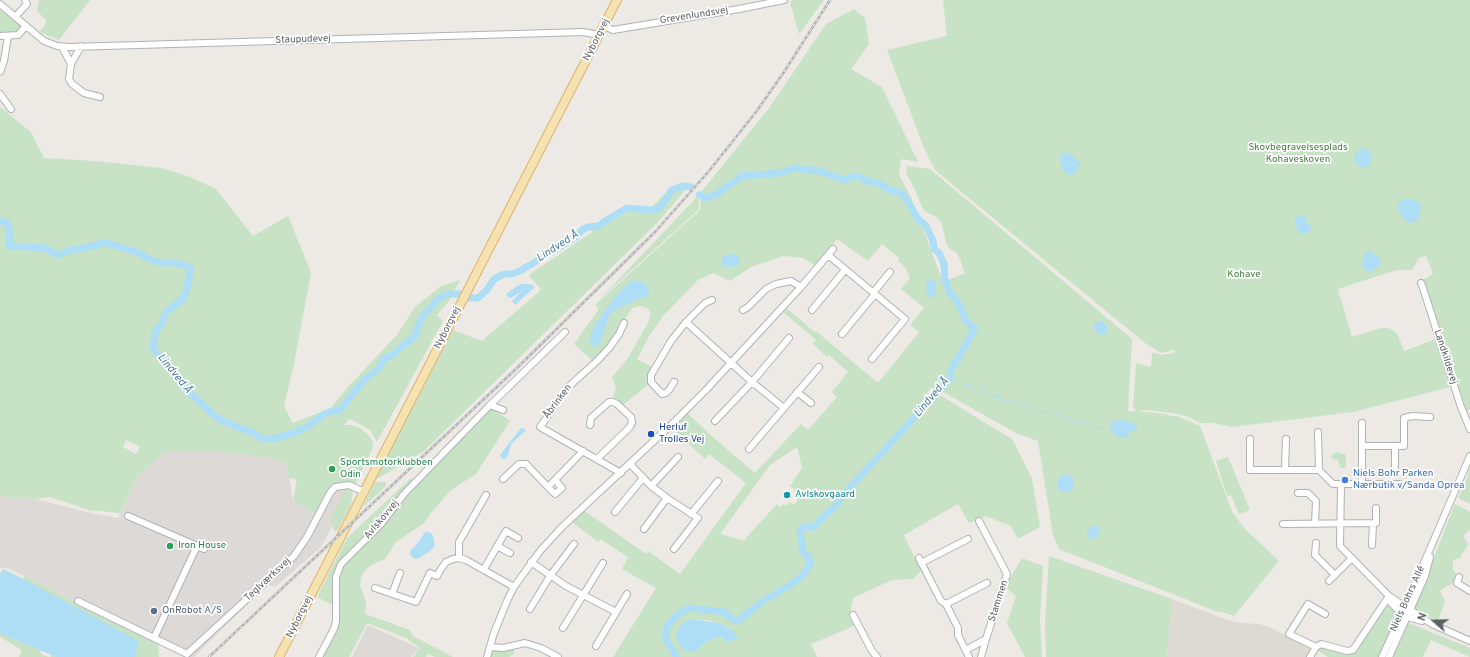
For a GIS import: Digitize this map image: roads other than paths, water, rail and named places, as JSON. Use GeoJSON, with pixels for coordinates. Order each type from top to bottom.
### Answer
{"type":"FeatureCollection","features":[{"type":"Feature","properties":{"kind":"main road","name":"Nyborgvej"},"geometry":{"type":"LineString","coordinates":[[279,657],[617,0]]}},
{"type":"Feature","properties":{"kind":"street"},"geometry":{"type":"LineString","coordinates":[[15,17],[26,4],[25,0]]}},
{"type":"Feature","properties":{"kind":"street","name":"Grevenlundsvej"},"geometry":{"type":"LineString","coordinates":[[604,26],[613,30],[784,0]]}},
{"type":"Feature","properties":{"kind":"street","name":"Staupudevej"},"geometry":{"type":"LineString","coordinates":[[0,4],[44,41],[62,47],[583,32],[599,36]]}},
{"type":"Feature","properties":{"kind":"street"},"geometry":{"type":"LineString","coordinates":[[0,36],[18,35],[26,26]]}},
{"type":"Feature","properties":{"kind":"street"},"geometry":{"type":"LineString","coordinates":[[0,72],[4,61],[8,36]]}},
{"type":"Feature","properties":{"kind":"street"},"geometry":{"type":"LineString","coordinates":[[81,46],[71,64],[69,79],[72,84],[84,94],[100,97]]}},
{"type":"Feature","properties":{"kind":"street"},"geometry":{"type":"LineString","coordinates":[[62,47],[71,64]]}},
{"type":"Feature","properties":{"kind":"street"},"geometry":{"type":"LineString","coordinates":[[0,94],[12,109]]}},
{"type":"Feature","properties":{"kind":"street"},"geometry":{"type":"LineString","coordinates":[[487,657],[507,601],[514,587],[531,562],[554,535],[674,423],[731,364],[801,287],[833,249]]}},
{"type":"Feature","properties":{"kind":"street"},"geometry":{"type":"LineString","coordinates":[[828,255],[905,319],[872,359]]}},
{"type":"Feature","properties":{"kind":"street"},"geometry":{"type":"LineString","coordinates":[[812,310],[845,270]]}},
{"type":"Feature","properties":{"kind":"street"},"geometry":{"type":"LineString","coordinates":[[842,334],[890,272]]}},
{"type":"Feature","properties":{"kind":"street"},"geometry":{"type":"LineString","coordinates":[[743,310],[766,289],[776,284],[791,281],[801,287]]}},
{"type":"Feature","properties":{"kind":"street","name":"Landkildevej"},"geometry":{"type":"LineString","coordinates":[[1421,283],[1461,407],[1470,429]]}},
{"type":"Feature","properties":{"kind":"street"},"geometry":{"type":"LineString","coordinates":[[674,382],[666,393],[662,394],[651,382],[651,375],[671,341],[686,322],[705,303],[712,300]]}},
{"type":"Feature","properties":{"kind":"street"},"geometry":{"type":"LineString","coordinates":[[686,322],[731,364],[784,408]]}},
{"type":"Feature","properties":{"kind":"street","name":"Åbrinken"},"geometry":{"type":"LineString","coordinates":[[621,473],[540,426],[568,387],[596,362],[610,347],[619,334],[624,323]]}},
{"type":"Feature","properties":{"kind":"street","name":"Avlskovvej"},"geometry":{"type":"LineString","coordinates":[[319,657],[334,629],[336,622],[336,577],[341,564],[381,524],[404,494],[490,405],[565,332]]}},
{"type":"Feature","properties":{"kind":"street"},"geometry":{"type":"LineString","coordinates":[[716,421],[752,382],[789,338]]}},
{"type":"Feature","properties":{"kind":"street"},"geometry":{"type":"LineString","coordinates":[[749,449],[819,367]]}},
{"type":"Feature","properties":{"kind":"street"},"geometry":{"type":"LineString","coordinates":[[798,392],[811,403]]}},
{"type":"Feature","properties":{"kind":"street"},"geometry":{"type":"LineString","coordinates":[[590,425],[591,418],[608,402],[617,404],[630,416],[632,420],[629,428],[597,459]]}},
{"type":"Feature","properties":{"kind":"street"},"geometry":{"type":"LineString","coordinates":[[490,405],[503,410]]}},
{"type":"Feature","properties":{"kind":"street"},"geometry":{"type":"LineString","coordinates":[[1362,446],[1404,446],[1404,418],[1413,416],[1430,417]]}},
{"type":"Feature","properties":{"kind":"street"},"geometry":{"type":"LineString","coordinates":[[1362,423],[1362,484]]}},
{"type":"Feature","properties":{"kind":"street"},"geometry":{"type":"LineString","coordinates":[[1318,432],[1319,470],[1333,484],[1399,484]]}},
{"type":"Feature","properties":{"kind":"street"},"geometry":{"type":"LineString","coordinates":[[1250,439],[1250,470],[1319,470]]}},
{"type":"Feature","properties":{"kind":"street"},"geometry":{"type":"LineString","coordinates":[[1285,470],[1286,439]]}},
{"type":"Feature","properties":{"kind":"street"},"geometry":{"type":"LineString","coordinates":[[1395,468],[1396,446]]}},
{"type":"Feature","properties":{"kind":"street"},"geometry":{"type":"LineString","coordinates":[[548,487],[584,451]]}},
{"type":"Feature","properties":{"kind":"street","name":"Niels Bohrs Allé"},"geometry":{"type":"LineString","coordinates":[[1406,612],[1419,575],[1470,456]]}},
{"type":"Feature","properties":{"kind":"street"},"geometry":{"type":"LineString","coordinates":[[651,486],[678,457]]}},
{"type":"Feature","properties":{"kind":"street"},"geometry":{"type":"LineString","coordinates":[[503,479],[519,464],[526,464],[555,494],[562,488],[555,480]]}},
{"type":"Feature","properties":{"kind":"street"},"geometry":{"type":"LineString","coordinates":[[630,464],[651,486],[698,518],[674,549]]}},
{"type":"Feature","properties":{"kind":"street"},"geometry":{"type":"LineString","coordinates":[[615,512],[643,478]]}},
{"type":"Feature","properties":{"kind":"street"},"geometry":{"type":"LineString","coordinates":[[691,514],[718,480]]}},
{"type":"Feature","properties":{"kind":"street","name":"Teglværksvej"},"geometry":{"type":"LineString","coordinates":[[78,601],[187,654],[294,556],[307,537],[330,493],[335,487],[349,485],[364,492]]}},
{"type":"Feature","properties":{"kind":"street"},"geometry":{"type":"LineString","coordinates":[[1341,485],[1340,546],[1389,596],[1391,603],[1406,612],[1470,641]]}},
{"type":"Feature","properties":{"kind":"street"},"geometry":{"type":"LineString","coordinates":[[1298,493],[1308,493],[1316,501],[1315,524]]}},
{"type":"Feature","properties":{"kind":"street"},"geometry":{"type":"LineString","coordinates":[[459,558],[459,542],[486,495]]}},
{"type":"Feature","properties":{"kind":"street"},"geometry":{"type":"LineString","coordinates":[[644,529],[667,498]]}},
{"type":"Feature","properties":{"kind":"street"},"geometry":{"type":"LineString","coordinates":[[1372,545],[1373,524],[1376,524],[1376,508]]}},
{"type":"Feature","properties":{"kind":"street"},"geometry":{"type":"LineString","coordinates":[[128,516],[204,549]]}},
{"type":"Feature","properties":{"kind":"street","name":"Stammen"},"geometry":{"type":"LineString","coordinates":[[980,521],[1007,574],[981,657]]}},
{"type":"Feature","properties":{"kind":"street"},"geometry":{"type":"LineString","coordinates":[[1283,524],[1373,524]]}},
{"type":"Feature","properties":{"kind":"street"},"geometry":{"type":"LineString","coordinates":[[484,569],[506,531],[518,538]]}},
{"type":"Feature","properties":{"kind":"street"},"geometry":{"type":"LineString","coordinates":[[968,539],[920,561],[941,601],[946,604],[958,628],[958,635],[969,657]]}},
{"type":"Feature","properties":{"kind":"street","name":"Niels Bohrs Allé"},"geometry":{"type":"LineString","coordinates":[[1382,657],[1425,576],[1434,540]]}},
{"type":"Feature","properties":{"kind":"street"},"geometry":{"type":"LineString","coordinates":[[530,609],[550,576],[574,544]]}},
{"type":"Feature","properties":{"kind":"street"},"geometry":{"type":"LineString","coordinates":[[1316,544],[1315,555],[1335,575]]}},
{"type":"Feature","properties":{"kind":"street"},"geometry":{"type":"LineString","coordinates":[[154,638],[197,546]]}},
{"type":"Feature","properties":{"kind":"street"},"geometry":{"type":"LineString","coordinates":[[497,546],[510,553]]}},
{"type":"Feature","properties":{"kind":"street"},"geometry":{"type":"LineString","coordinates":[[375,588],[416,602],[430,573],[438,576],[439,567],[450,560],[459,558],[484,569],[514,587]]}},
{"type":"Feature","properties":{"kind":"street"},"geometry":{"type":"LineString","coordinates":[[1329,581],[1352,558]]}},
{"type":"Feature","properties":{"kind":"street"},"geometry":{"type":"LineString","coordinates":[[531,562],[582,596],[616,612]]}},
{"type":"Feature","properties":{"kind":"street"},"geometry":{"type":"LineString","coordinates":[[563,628],[603,563]]}},
{"type":"Feature","properties":{"kind":"street"},"geometry":{"type":"LineString","coordinates":[[392,594],[400,573]]}},
{"type":"Feature","properties":{"kind":"street"},"geometry":{"type":"LineString","coordinates":[[1459,577],[1457,583],[1470,591]]}},
{"type":"Feature","properties":{"kind":"street"},"geometry":{"type":"LineString","coordinates":[[946,604],[987,583]]}},
{"type":"Feature","properties":{"kind":"street"},"geometry":{"type":"LineString","coordinates":[[596,646],[627,594]]}},
{"type":"Feature","properties":{"kind":"street"},"geometry":{"type":"LineString","coordinates":[[1310,657],[1319,645],[1325,644],[1348,651],[1353,650],[1389,596]]}},
{"type":"Feature","properties":{"kind":"street"},"geometry":{"type":"LineString","coordinates":[[1316,648],[1289,634],[1308,604],[1325,614]]}},
{"type":"Feature","properties":{"kind":"street"},"geometry":{"type":"LineString","coordinates":[[1389,657],[1393,643],[1406,612]]}},
{"type":"Feature","properties":{"kind":"street"},"geometry":{"type":"LineString","coordinates":[[853,614],[872,651],[878,657]]}},
{"type":"Feature","properties":{"kind":"street"},"geometry":{"type":"LineString","coordinates":[[966,650],[986,639]]}},
{"type":"Feature","properties":{"kind":"street"},"geometry":{"type":"LineString","coordinates":[[490,647],[504,648],[525,643],[541,648],[558,657]]}},
{"type":"Feature","properties":{"kind":"water"},"geometry":{"type":"Polygon","coordinates":[[[1361,148],[1367,149],[1370,152],[1372,160],[1368,166],[1362,168],[1356,163],[1355,159],[1356,153],[1361,148]]]}},
{"type":"Feature","properties":{"kind":"water"},"geometry":{"type":"Polygon","coordinates":[[[1067,152],[1080,163],[1073,175],[1069,175],[1062,169],[1060,158],[1061,155],[1067,152]]]}},
{"type":"Feature","properties":{"kind":"water"},"geometry":{"type":"Polygon","coordinates":[[[1408,198],[1418,202],[1421,206],[1418,220],[1410,223],[1405,221],[1399,211],[1398,205],[1402,200],[1408,198]]]}},
{"type":"Feature","properties":{"kind":"water"},"geometry":{"type":"Polygon","coordinates":[[[1298,216],[1305,216],[1307,224],[1313,225],[1306,235],[1299,233],[1295,222],[1298,216]]]}},
{"type":"Feature","properties":{"kind":"water"},"geometry":{"type":"Polygon","coordinates":[[[1369,251],[1379,257],[1381,262],[1378,267],[1370,272],[1364,269],[1362,265],[1365,253],[1369,251]]]}},
{"type":"Feature","properties":{"kind":"water"},"geometry":{"type":"Polygon","coordinates":[[[725,255],[737,255],[740,259],[738,265],[730,267],[721,264],[721,261],[725,255]]]}},
{"type":"Feature","properties":{"kind":"water"},"geometry":{"type":"Polygon","coordinates":[[[931,279],[935,282],[936,288],[934,298],[930,298],[926,290],[927,281],[931,279]]]}},
{"type":"Feature","properties":{"kind":"water"},"geometry":{"type":"Polygon","coordinates":[[[630,282],[644,282],[648,286],[649,293],[645,297],[618,308],[610,314],[599,345],[596,347],[593,346],[589,342],[593,330],[616,295],[630,282]]]}},
{"type":"Feature","properties":{"kind":"water"},"geometry":{"type":"Polygon","coordinates":[[[522,284],[530,284],[535,287],[515,305],[512,301],[522,291],[511,298],[506,294],[522,284]]]}},
{"type":"Feature","properties":{"kind":"water"},"geometry":{"type":"Polygon","coordinates":[[[1097,321],[1103,322],[1106,325],[1108,329],[1106,334],[1099,335],[1097,333],[1094,328],[1094,324],[1097,321]]]}},
{"type":"Feature","properties":{"kind":"water"},"geometry":{"type":"Polygon","coordinates":[[[1120,419],[1136,424],[1137,428],[1129,433],[1126,438],[1121,438],[1111,432],[1110,427],[1112,422],[1120,419]]]}},
{"type":"Feature","properties":{"kind":"water"},"geometry":{"type":"Polygon","coordinates":[[[521,428],[525,429],[525,431],[511,444],[508,456],[505,459],[501,458],[500,455],[521,428]]]}},
{"type":"Feature","properties":{"kind":"water"},"geometry":{"type":"Polygon","coordinates":[[[1063,475],[1069,475],[1073,478],[1073,488],[1069,492],[1064,492],[1058,489],[1058,479],[1063,475]]]}},
{"type":"Feature","properties":{"kind":"water"},"geometry":{"type":"Polygon","coordinates":[[[1092,526],[1100,528],[1098,536],[1094,539],[1089,538],[1087,533],[1092,526]]]}},
{"type":"Feature","properties":{"kind":"water"},"geometry":{"type":"Polygon","coordinates":[[[426,531],[432,534],[435,544],[429,552],[417,559],[413,558],[410,554],[411,550],[426,531]]]}},
{"type":"Feature","properties":{"kind":"water"},"geometry":{"type":"Polygon","coordinates":[[[3,569],[139,641],[135,657],[56,657],[0,633],[0,574],[3,569]]]}},
{"type":"Feature","properties":{"kind":"water"},"geometry":{"type":"Polygon","coordinates":[[[692,619],[719,623],[733,630],[738,639],[725,642],[723,637],[715,638],[706,642],[698,650],[689,652],[681,647],[676,634],[685,621],[692,619]]]}},
{"type":"Feature","properties":{"kind":"waterway","name":"Lindved Å"},"geometry":{"type":"LineString","coordinates":[[677,657],[667,641],[665,634],[668,625],[680,613],[689,608],[724,612],[735,621],[739,620],[763,601],[792,584],[803,575],[810,564],[809,558],[803,552],[800,530],[803,527],[814,527],[834,508],[844,494],[932,400],[950,378],[951,370],[975,329],[966,321],[959,304],[950,293],[945,280],[944,264],[939,253],[934,249],[933,241],[926,226],[919,220],[903,194],[890,190],[878,183],[867,181],[858,176],[845,180],[820,171],[795,168],[780,173],[742,176],[717,194],[706,198],[699,195]]}},
{"type":"Feature","properties":{"kind":"waterway","name":"Lindved Å"},"geometry":{"type":"LineString","coordinates":[[469,298],[478,298],[487,290],[494,279],[504,274],[512,274],[520,271],[576,237],[582,230],[588,227],[599,226],[627,208],[653,210],[660,208],[672,190],[682,186],[691,187]]}},
{"type":"Feature","properties":{"kind":"waterway","name":"Lindved Å"},"geometry":{"type":"LineString","coordinates":[[0,221],[8,224],[10,236],[9,245],[11,246],[45,248],[59,255],[71,250],[94,246],[104,242],[139,253],[151,260],[161,263],[175,263],[191,268],[186,292],[181,301],[165,314],[163,321],[155,333],[153,349],[165,361],[187,392],[195,397],[213,415],[263,439],[272,439],[294,433],[309,426],[324,414],[339,411],[364,380],[378,369],[385,358],[394,354],[415,336],[419,323],[424,315],[439,298],[449,294],[461,294]]}},
{"type":"Feature","properties":{"kind":"waterway"},"geometry":{"type":"LineString","coordinates":[[950,378],[954,381],[971,385],[977,390],[982,388],[986,389],[986,395],[1001,397],[999,401],[1002,403],[1007,400],[1027,407],[1033,411],[1047,412],[1050,410],[1062,418],[1068,418],[1075,423],[1083,421],[1096,428],[1110,427]]}},
{"type":"Feature","properties":{"kind":"railway"},"geometry":{"type":"LineString","coordinates":[[209,657],[517,368],[655,232],[709,171],[756,112],[784,72],[830,0]]}},
{"type":"Feature","properties":{"kind":"place","name":"Herluf Trolles Vej"},"geometry":{"type":"Point","coordinates":[651,434]}},
{"type":"Feature","properties":{"kind":"place","name":"Sportsmotorklubben Odin"},"geometry":{"type":"Point","coordinates":[332,469]}},
{"type":"Feature","properties":{"kind":"place","name":"Niels Bohr Parken Nærbutik v/Sanda Oprea"},"geometry":{"type":"Point","coordinates":[1345,480]}},
{"type":"Feature","properties":{"kind":"place","name":"Avlskovgaard"},"geometry":{"type":"Point","coordinates":[787,495]}},
{"type":"Feature","properties":{"kind":"place","name":"Iron House"},"geometry":{"type":"Point","coordinates":[170,546]}},
{"type":"Feature","properties":{"kind":"place","name":"OnRobot A/S"},"geometry":{"type":"Point","coordinates":[154,611]}},
{"type":"Feature","properties":{"kind":"park label","name":"Skovbegravelsesplads Kohaveskoven"},"geometry":{"type":"Point","coordinates":[1298,154]}},
{"type":"Feature","properties":{"kind":"park label","name":"Kohave"},"geometry":{"type":"Point","coordinates":[1244,275]}}]}
